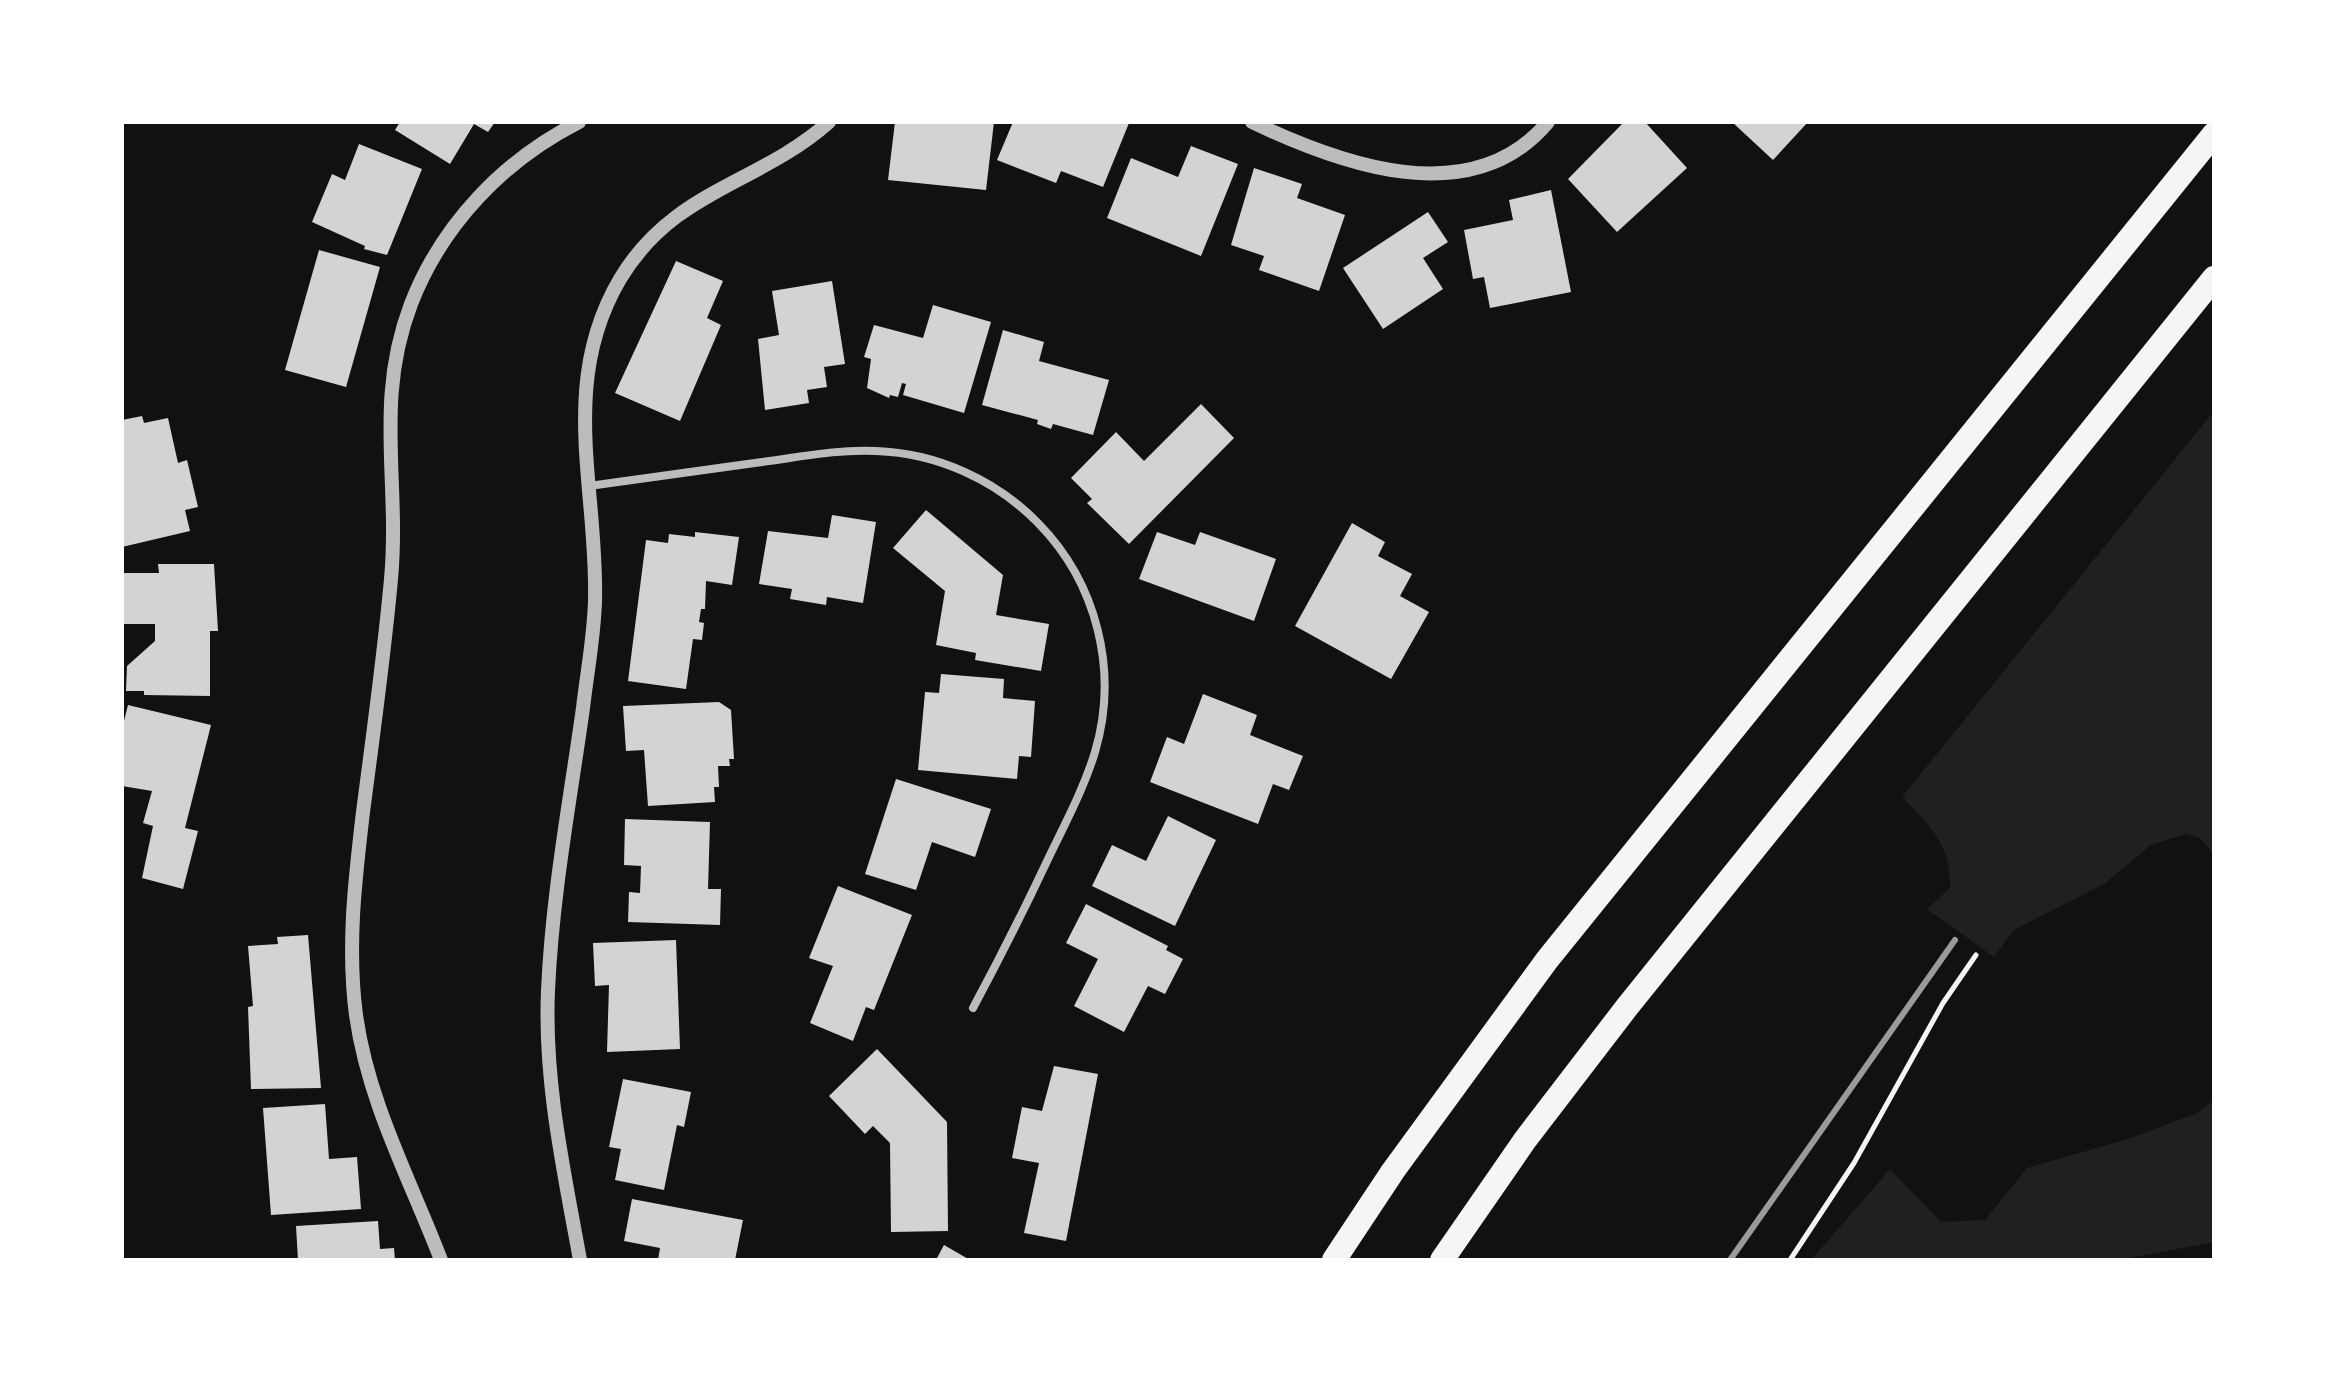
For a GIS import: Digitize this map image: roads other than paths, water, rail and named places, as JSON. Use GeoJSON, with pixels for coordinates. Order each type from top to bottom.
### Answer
{"type":"FeatureCollection","features":[{"type":"Feature","properties":{"kind":"highway"},"geometry":{"type":"LineString","coordinates":[[1334,1260],[1393,1171],[1547,960],[2214,134]]}},
{"type":"Feature","properties":{"kind":"highway"},"geometry":{"type":"LineString","coordinates":[[1442,1260],[1525,1140],[1618,1018],[2214,278]]}},
{"type":"Feature","properties":{"kind":"street"},"geometry":{"type":"LineString","coordinates":[[441,1260],[376,1101],[361,1043],[353,989],[354,883],[392,576],[390,384],[412,302],[457,223],[504,170],[579,122]]}},
{"type":"Feature","properties":{"kind":"street"},"geometry":{"type":"LineString","coordinates":[[580,1260],[551,1088],[547,1020],[554,924],[594,625],[595,572],[584,426],[586,374],[600,322],[622,276],[655,233],[693,202],[782,156],[829,122]]}},
{"type":"Feature","properties":{"kind":"street"},"geometry":{"type":"LineString","coordinates":[[1252,122],[1344,161],[1427,173],[1489,164],[1526,143],[1548,122]]}},
{"type":"Feature","properties":{"kind":"street"},"geometry":{"type":"LineString","coordinates":[[589,486],[810,456],[889,452],[946,464],[976,478],[1005,495],[1053,538],[1070,563],[1096,621],[1105,683],[1102,717],[1084,783],[1019,922],[973,1008]]}},
{"type":"Feature","properties":{"kind":"railway"},"geometry":{"type":"LineString","coordinates":[[1730,1260],[1955,940]]}}]}
